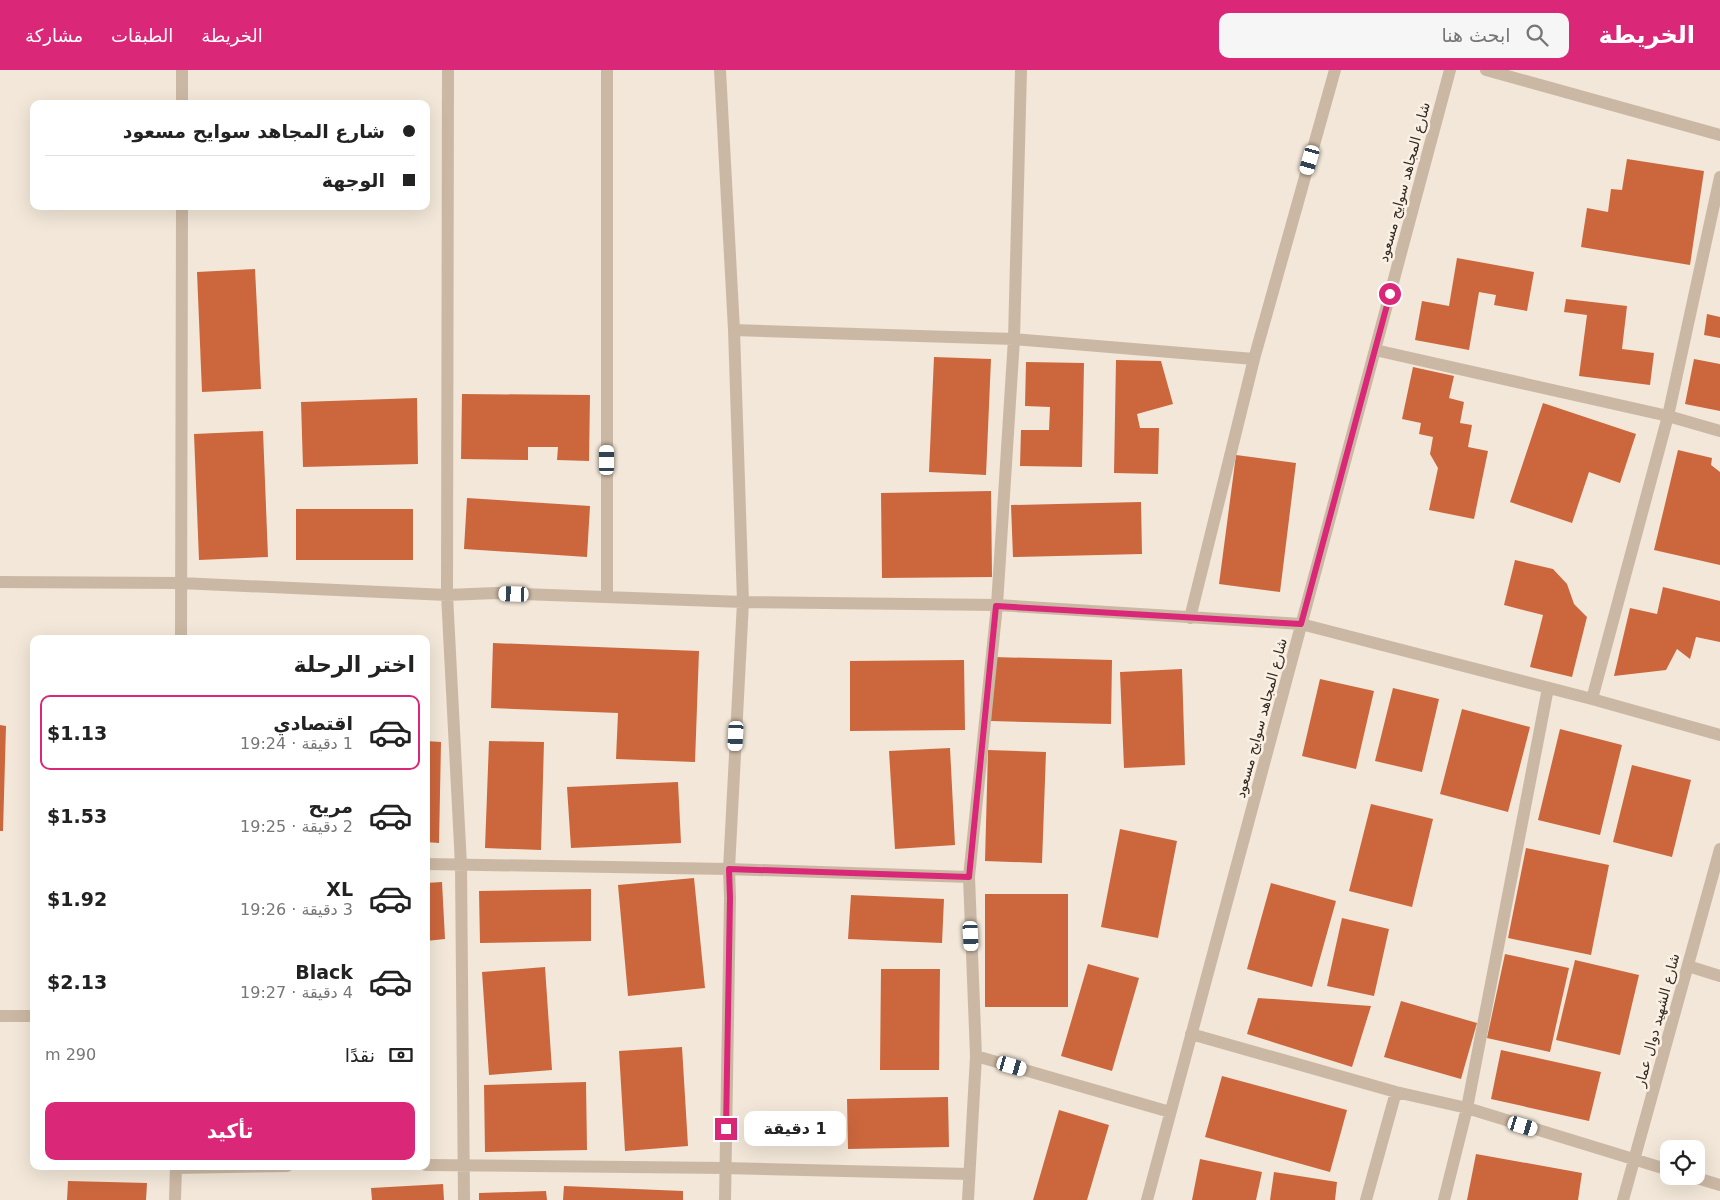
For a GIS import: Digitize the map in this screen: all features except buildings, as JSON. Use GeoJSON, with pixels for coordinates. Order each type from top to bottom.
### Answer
{"type":"FeatureCollection","features":[{"type":"Feature","properties":{"kind":"street"},"geometry":{"type":"LineString","coordinates":[[182,70],[182,100]]}},
{"type":"Feature","properties":{"kind":"street"},"geometry":{"type":"LineString","coordinates":[[448,70],[447,595],[460,865],[464,1200]]}},
{"type":"Feature","properties":{"kind":"street"},"geometry":{"type":"LineString","coordinates":[[607,70],[607,596]]}},
{"type":"Feature","properties":{"kind":"street"},"geometry":{"type":"LineString","coordinates":[[720,70],[734,330],[743,602],[729,869],[725,1200]]}},
{"type":"Feature","properties":{"kind":"street"},"geometry":{"type":"LineString","coordinates":[[968,1200],[976,1056],[969,877],[996,606],[1014,339],[1021,70]]}},
{"type":"Feature","properties":{"kind":"street"},"geometry":{"type":"LineString","coordinates":[[1190,618],[1254,359],[1336,70]]}},
{"type":"Feature","properties":{"kind":"street","name":"شارع المجاهد سوايح مسعود"},"geometry":{"type":"LineString","coordinates":[[1147,1200],[1450,70]]}},
{"type":"Feature","properties":{"kind":"street"},"geometry":{"type":"LineString","coordinates":[[1486,70],[1720,136]]}},
{"type":"Feature","properties":{"kind":"street"},"geometry":{"type":"LineString","coordinates":[[1592,699],[1668,416],[1720,177]]}},
{"type":"Feature","properties":{"kind":"street"},"geometry":{"type":"LineString","coordinates":[[181,635],[182,210]]}},
{"type":"Feature","properties":{"kind":"street"},"geometry":{"type":"LineString","coordinates":[[734,330],[1014,339],[1254,359]]}},
{"type":"Feature","properties":{"kind":"street"},"geometry":{"type":"LineString","coordinates":[[1375,350],[1668,416],[1720,431]]}},
{"type":"Feature","properties":{"kind":"street"},"geometry":{"type":"LineString","coordinates":[[0,582],[180,582],[447,595],[496,593],[743,602],[996,606],[1301,624],[1592,699],[1720,736]]}},
{"type":"Feature","properties":{"kind":"street"},"geometry":{"type":"LineString","coordinates":[[1444,1200],[1467,1108],[1548,688]]}},
{"type":"Feature","properties":{"kind":"street","name":"شارع الشهيد دوال عمار"},"geometry":{"type":"LineString","coordinates":[[1623,1200],[1720,848]]}},
{"type":"Feature","properties":{"kind":"street"},"geometry":{"type":"LineString","coordinates":[[430,864],[729,869],[969,877]]}},
{"type":"Feature","properties":{"kind":"street"},"geometry":{"type":"LineString","coordinates":[[1688,966],[1720,976]]}},
{"type":"Feature","properties":{"kind":"street"},"geometry":{"type":"LineString","coordinates":[[0,1016],[30,1016]]}},
{"type":"Feature","properties":{"kind":"street"},"geometry":{"type":"LineString","coordinates":[[1191,1034],[1396,1092],[1467,1108],[1660,1167]]}},
{"type":"Feature","properties":{"kind":"street"},"geometry":{"type":"LineString","coordinates":[[976,1056],[1170,1112]]}},
{"type":"Feature","properties":{"kind":"street"},"geometry":{"type":"LineString","coordinates":[[1366,1200],[1396,1092]]}},
{"type":"Feature","properties":{"kind":"street"},"geometry":{"type":"LineString","coordinates":[[430,1164],[969,1174]]}},
{"type":"Feature","properties":{"kind":"street"},"geometry":{"type":"LineString","coordinates":[[175,1200],[176,1170]]}},
{"type":"Feature","properties":{"kind":"street"},"geometry":{"type":"LineString","coordinates":[[1705,1180],[1720,1185]]}},
{"type":"Feature","properties":{"kind":"route"},"geometry":{"type":"LineString","coordinates":[[726,1129],[729,869],[969,877],[996,606],[1301,624],[1390,294]]}}]}
